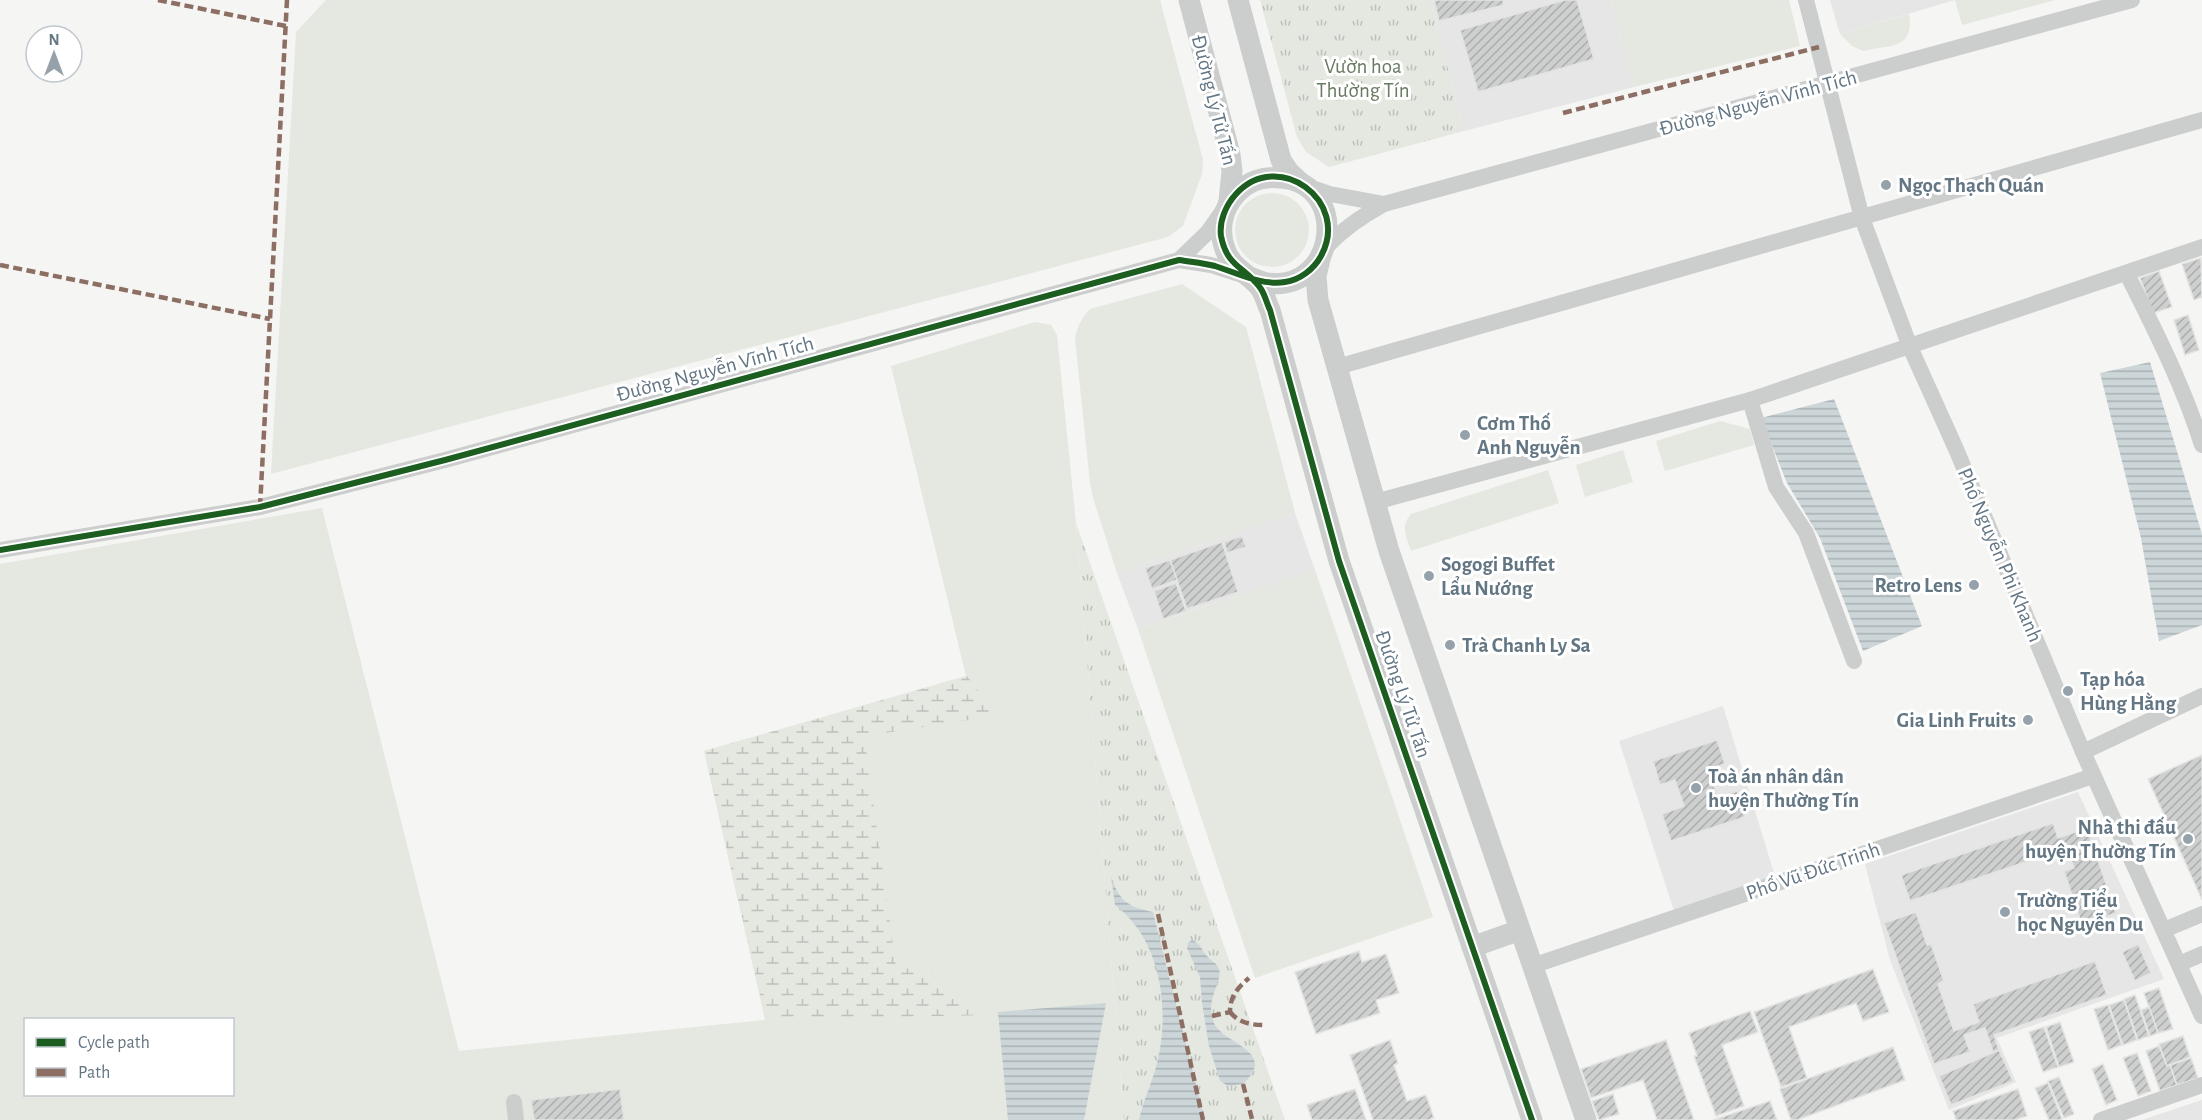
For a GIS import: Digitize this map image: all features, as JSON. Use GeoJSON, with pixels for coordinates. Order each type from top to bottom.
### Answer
{"type":"FeatureCollection","features":[{"type":"Feature","properties":{"kind":"street","name":"Đường Lý Tử Tấn"},"geometry":{"type":"LineString","coordinates":[[1189,0],[1230,154],[1232,171],[1229,201]]}},
{"type":"Feature","properties":{"kind":"street"},"geometry":{"type":"LineString","coordinates":[[1179,260],[1211,265],[1268,283],[1286,282],[1303,275],[1317,263],[1329,229],[1324,210],[1316,196],[1289,172],[1281,160],[1238,0]]}},
{"type":"Feature","properties":{"kind":"street","name":"Phố Nguyễn Phi Khanh"},"geometry":{"type":"LineString","coordinates":[[1806,0],[1862,218],[1910,347],[1956,449],[2093,776],[2202,1016]]}},
{"type":"Feature","properties":{"kind":"street","name":"Đường Nguyễn Vĩnh Tích"},"geometry":{"type":"LineString","coordinates":[[1384,204],[2132,0]]}},
{"type":"Feature","properties":{"kind":"street"},"geometry":{"type":"LineString","coordinates":[[1337,367],[2202,120]]}},
{"type":"Feature","properties":{"kind":"street"},"geometry":{"type":"LineString","coordinates":[[1179,260],[1208,232],[1229,201],[1255,180],[1271,177],[1288,178],[1330,194],[1384,204]]}},
{"type":"Feature","properties":{"kind":"street"},"geometry":{"type":"LineString","coordinates":[[1229,201],[1223,216],[1221,233],[1225,251],[1235,266],[1250,277]]}},
{"type":"Feature","properties":{"kind":"street"},"geometry":{"type":"LineString","coordinates":[[1323,251],[1340,232],[1384,204]]}},
{"type":"Feature","properties":{"kind":"street"},"geometry":{"type":"LineString","coordinates":[[1375,502],[1750,400],[2202,247]]}},
{"type":"Feature","properties":{"kind":"street","name":"Đường Lý Tử Tấn"},"geometry":{"type":"LineString","coordinates":[[1323,251],[1316,276],[1318,300],[1389,551],[1586,1120]]}},
{"type":"Feature","properties":{"kind":"street","name":"Đường Nguyễn Vĩnh Tích"},"geometry":{"type":"LineString","coordinates":[[0,550],[260,507],[445,460],[1179,260]]}},
{"type":"Feature","properties":{"kind":"street"},"geometry":{"type":"LineString","coordinates":[[2127,274],[2166,351],[2193,416],[2202,445]]}},
{"type":"Feature","properties":{"kind":"street","name":"Đường Lý Tử Tấn"},"geometry":{"type":"LineString","coordinates":[[1250,277],[1261,290],[1270,310],[1340,561],[1532,1120]]}},
{"type":"Feature","properties":{"kind":"street"},"geometry":{"type":"LineString","coordinates":[[1750,400],[1776,487],[1806,533],[1854,661]]}},
{"type":"Feature","properties":{"kind":"street"},"geometry":{"type":"LineString","coordinates":[[2083,752],[2202,696]]}},
{"type":"Feature","properties":{"kind":"street","name":"Phố Vũ Đức Trinh"},"geometry":{"type":"LineString","coordinates":[[1532,966],[2093,776]]}},
{"type":"Feature","properties":{"kind":"street"},"geometry":{"type":"LineString","coordinates":[[2164,930],[2202,914]]}},
{"type":"Feature","properties":{"kind":"street"},"geometry":{"type":"LineString","coordinates":[[1472,947],[1520,930]]}},
{"type":"Feature","properties":{"kind":"street"},"geometry":{"type":"LineString","coordinates":[[2179,964],[2202,954]]}},
{"type":"Feature","properties":{"kind":"street"},"geometry":{"type":"LineString","coordinates":[[2101,1120],[2202,1085]]}},
{"type":"Feature","properties":{"kind":"street"},"geometry":{"type":"LineString","coordinates":[[514,1102],[516,1120]]}},
{"type":"Feature","properties":{"kind":"shaded area"},"geometry":{"type":"Polygon","coordinates":[[[1430,0],[1611,0],[1634,87],[1464,131],[1430,0]]]}},
{"type":"Feature","properties":{"kind":"shaded area"},"geometry":{"type":"Polygon","coordinates":[[[1830,0],[1955,0],[1840,34],[1830,0]]]}},
{"type":"Feature","properties":{"kind":"shaded area"},"geometry":{"type":"Polygon","coordinates":[[[2150,362],[2202,534],[2202,625],[2159,641],[2141,538],[2100,373],[2150,362]]]}},
{"type":"Feature","properties":{"kind":"shaded area"},"geometry":{"type":"Polygon","coordinates":[[[1834,399],[1922,626],[1863,651],[1820,538],[1787,483],[1761,418],[1834,399]]]}},
{"type":"Feature","properties":{"kind":"shaded area"},"geometry":{"type":"Polygon","coordinates":[[[1295,513],[1315,570],[1138,629],[1117,573],[1295,513]]]}},
{"type":"Feature","properties":{"kind":"shaded area"},"geometry":{"type":"Polygon","coordinates":[[[1723,706],[1777,883],[1676,917],[1619,741],[1723,706]]]}},
{"type":"Feature","properties":{"kind":"shaded area","name":"Trường Tiểu học Nguyễn Du"},"geometry":{"type":"Polygon","coordinates":[[[2078,792],[2164,979],[1997,1038],[2016,1082],[1949,1110],[1890,960],[1865,864],[2078,792]]]}},
{"type":"Feature","properties":{"kind":"shaded area"},"geometry":{"type":"Polygon","coordinates":[[[1111,876],[1117,891],[1126,902],[1137,908],[1153,912],[1205,1120],[1139,1120],[1156,1067],[1163,1024],[1162,1001],[1153,957],[1131,920],[1115,905],[1111,876]]]}},
{"type":"Feature","properties":{"kind":"shaded area"},"geometry":{"type":"Polygon","coordinates":[[[1192,940],[1219,969],[1220,974],[1211,1007],[1214,1023],[1227,1037],[1252,1056],[1255,1064],[1252,1073],[1243,1084],[1228,1086],[1220,1081],[1209,1046],[1200,977],[1187,948],[1188,943],[1192,940]]]}},
{"type":"Feature","properties":{"kind":"shaded area"},"geometry":{"type":"Polygon","coordinates":[[[1106,1003],[1084,1120],[1008,1120],[998,1012],[1106,1003]]]}},
{"type":"Feature","properties":{"kind":"shaded area"},"geometry":{"type":"Polygon","coordinates":[[[2202,1100],[2202,1120],[2142,1120],[2202,1100]]]}},
{"type":"Feature","properties":{"kind":"green space"},"geometry":{"type":"Polygon","coordinates":[[[326,0],[1160,0],[1203,160],[1202,174],[1183,226],[1168,237],[271,474],[296,32],[326,0]]]}},
{"type":"Feature","properties":{"kind":"green space","name":"Vườn hoa Thường Tín"},"geometry":{"type":"Polygon","coordinates":[[[1260,0],[1430,0],[1464,131],[1329,167],[1306,152],[1297,137],[1260,0]]]}},
{"type":"Feature","properties":{"kind":"green space"},"geometry":{"type":"Polygon","coordinates":[[[1611,0],[1789,0],[1800,46],[1634,87],[1611,0]]]}},
{"type":"Feature","properties":{"kind":"green space"},"geometry":{"type":"Polygon","coordinates":[[[1955,0],[2055,0],[1962,25],[1955,0]]]}},
{"type":"Feature","properties":{"kind":"green space"},"geometry":{"type":"Polygon","coordinates":[[[1909,14],[1908,34],[1904,40],[1891,46],[1863,51],[1852,46],[1840,34],[1909,14]]]}},
{"type":"Feature","properties":{"kind":"green space"},"geometry":{"type":"Polygon","coordinates":[[[1265,193],[1279,193],[1293,199],[1303,209],[1309,223],[1309,237],[1303,251],[1293,261],[1279,267],[1265,267],[1251,261],[1241,251],[1235,237],[1235,223],[1241,209],[1251,199],[1265,193]]]}},
{"type":"Feature","properties":{"kind":"green space"},"geometry":{"type":"Polygon","coordinates":[[[1182,284],[1246,327],[1295,513],[1117,573],[1090,483],[1076,334],[1080,323],[1090,309],[1182,284]]]}},
{"type":"Feature","properties":{"kind":"green space"},"geometry":{"type":"Polygon","coordinates":[[[1035,322],[1051,325],[1057,335],[1076,523],[1124,1120],[0,1120],[0,564],[322,508],[459,1051],[765,1020],[704,751],[966,676],[891,366],[1035,322]]]}},
{"type":"Feature","properties":{"kind":"green space"},"geometry":{"type":"Polygon","coordinates":[[[1720,421],[1750,429],[1754,445],[1665,471],[1656,441],[1720,421]]]}},
{"type":"Feature","properties":{"kind":"green space"},"geometry":{"type":"Polygon","coordinates":[[[1623,450],[1633,482],[1585,497],[1576,465],[1623,450]]]}},
{"type":"Feature","properties":{"kind":"green space"},"geometry":{"type":"Polygon","coordinates":[[[1548,470],[1559,503],[1411,551],[1405,527],[1411,514],[1548,470]]]}},
{"type":"Feature","properties":{"kind":"green space"},"geometry":{"type":"Polygon","coordinates":[[[1076,523],[1285,1120],[1124,1120],[1076,523]]]}},
{"type":"Feature","properties":{"kind":"green space"},"geometry":{"type":"Polygon","coordinates":[[[1315,570],[1433,917],[1255,978],[1138,629],[1315,570]]]}},
{"type":"Feature","properties":{"kind":"green space"},"geometry":{"type":"Polygon","coordinates":[[[967,676],[996,716],[864,736],[896,967],[928,971],[987,1015],[766,1020],[704,751],[967,676]]]}},
{"type":"Feature","properties":{"kind":"building"},"geometry":{"type":"Polygon","coordinates":[[[1434,0],[1503,0],[1504,5],[1439,21],[1434,0]]]}},
{"type":"Feature","properties":{"kind":"building"},"geometry":{"type":"Polygon","coordinates":[[[1565,0],[1577,0],[1594,59],[1478,92],[1460,30],[1565,0]]]}},
{"type":"Feature","properties":{"kind":"building"},"geometry":{"type":"Polygon","coordinates":[[[2201,258],[2202,297],[2194,300],[2182,264],[2201,258]]]}},
{"type":"Feature","properties":{"kind":"building"},"geometry":{"type":"Polygon","coordinates":[[[2159,271],[2172,307],[2153,313],[2140,278],[2159,271]]]}},
{"type":"Feature","properties":{"kind":"building"},"geometry":{"type":"Polygon","coordinates":[[[2188,315],[2199,350],[2185,355],[2174,320],[2188,315]]]}},
{"type":"Feature","properties":{"kind":"building"},"geometry":{"type":"Polygon","coordinates":[[[1242,536],[1246,547],[1227,553],[1224,542],[1242,536]]]}},
{"type":"Feature","properties":{"kind":"building"},"geometry":{"type":"Polygon","coordinates":[[[1222,542],[1238,592],[1187,609],[1170,560],[1222,542]]]}},
{"type":"Feature","properties":{"kind":"building"},"geometry":{"type":"Polygon","coordinates":[[[1170,560],[1177,580],[1152,589],[1145,568],[1170,560]]]}},
{"type":"Feature","properties":{"kind":"building"},"geometry":{"type":"Polygon","coordinates":[[[1176,583],[1186,611],[1163,619],[1154,591],[1176,583]]]}},
{"type":"Feature","properties":{"kind":"building","name":"Toà án nhân dân huyện Thường Tín"},"geometry":{"type":"Polygon","coordinates":[[[1717,740],[1725,764],[1708,769],[1718,797],[1737,791],[1745,817],[1671,841],[1662,814],[1684,806],[1675,780],[1660,785],[1653,761],[1717,740]]]}},
{"type":"Feature","properties":{"kind":"building","name":"Nhà thi đấu huyện Thường Tín"},"geometry":{"type":"Polygon","coordinates":[[[2202,755],[2202,900],[2148,779],[2202,755]]]}},
{"type":"Feature","properties":{"kind":"building"},"geometry":{"type":"Polygon","coordinates":[[[2053,823],[2058,838],[2087,828],[2116,913],[2082,925],[2064,871],[2074,868],[2067,848],[1910,901],[1901,875],[2053,823]]]}},
{"type":"Feature","properties":{"kind":"building"},"geometry":{"type":"Polygon","coordinates":[[[1916,912],[1927,945],[1931,944],[1944,981],[1938,984],[1954,1031],[1979,1022],[1973,1004],[2095,961],[2107,995],[1994,1035],[1999,1050],[1993,1052],[1985,1028],[1964,1035],[1970,1052],[1934,1064],[1884,923],[1916,912]]]}},
{"type":"Feature","properties":{"kind":"building"},"geometry":{"type":"Polygon","coordinates":[[[2138,944],[2151,973],[2135,981],[2122,952],[2138,944]]]}},
{"type":"Feature","properties":{"kind":"building"},"geometry":{"type":"Polygon","coordinates":[[[1359,951],[1362,962],[1386,954],[1399,993],[1376,1000],[1380,1013],[1316,1034],[1295,972],[1359,951]]]}},
{"type":"Feature","properties":{"kind":"building"},"geometry":{"type":"Polygon","coordinates":[[[1873,969],[1889,1012],[1863,1021],[1856,1003],[1789,1027],[1807,1078],[1781,1087],[1754,1012],[1873,969]]]}},
{"type":"Feature","properties":{"kind":"building"},"geometry":{"type":"Polygon","coordinates":[[[2159,988],[2173,1029],[2158,1033],[2144,993],[2159,988]]]}},
{"type":"Feature","properties":{"kind":"building"},"geometry":{"type":"Polygon","coordinates":[[[2135,995],[2149,1036],[2138,1040],[2124,999],[2135,995]]]}},
{"type":"Feature","properties":{"kind":"building"},"geometry":{"type":"Polygon","coordinates":[[[2124,1000],[2137,1040],[2123,1045],[2109,1005],[2124,1000]]]}},
{"type":"Feature","properties":{"kind":"building"},"geometry":{"type":"Polygon","coordinates":[[[2108,1005],[2122,1045],[2108,1050],[2094,1009],[2108,1005]]]}},
{"type":"Feature","properties":{"kind":"building"},"geometry":{"type":"Polygon","coordinates":[[[2149,1007],[2158,1033],[2150,1036],[2141,1010],[2149,1007]]]}},
{"type":"Feature","properties":{"kind":"building"},"geometry":{"type":"Polygon","coordinates":[[[1750,1011],[1758,1032],[1722,1045],[1744,1106],[1716,1116],[1694,1056],[1697,1056],[1689,1033],[1750,1011]]]}},
{"type":"Feature","properties":{"kind":"building"},"geometry":{"type":"Polygon","coordinates":[[[2060,1022],[2074,1062],[2059,1067],[2046,1027],[2060,1022]]]}},
{"type":"Feature","properties":{"kind":"building"},"geometry":{"type":"Polygon","coordinates":[[[2044,1027],[2058,1067],[2043,1072],[2029,1032],[2044,1027]]]}},
{"type":"Feature","properties":{"kind":"building"},"geometry":{"type":"Polygon","coordinates":[[[2183,1036],[2190,1057],[2167,1066],[2159,1044],[2183,1036]]]}},
{"type":"Feature","properties":{"kind":"building"},"geometry":{"type":"Polygon","coordinates":[[[1390,1040],[1398,1063],[1394,1065],[1407,1101],[1426,1095],[1434,1118],[1428,1120],[1373,1120],[1350,1055],[1390,1040]]]}},
{"type":"Feature","properties":{"kind":"building"},"geometry":{"type":"Polygon","coordinates":[[[1666,1040],[1694,1120],[1657,1120],[1643,1080],[1591,1098],[1581,1069],[1666,1040]]]}},
{"type":"Feature","properties":{"kind":"building"},"geometry":{"type":"Polygon","coordinates":[[[2159,1046],[2167,1066],[2170,1065],[2177,1085],[2160,1091],[2146,1051],[2159,1046]]]}},
{"type":"Feature","properties":{"kind":"building"},"geometry":{"type":"Polygon","coordinates":[[[1893,1047],[1905,1080],[1797,1120],[1791,1120],[1780,1089],[1893,1047]]]}},
{"type":"Feature","properties":{"kind":"building"},"geometry":{"type":"Polygon","coordinates":[[[1999,1050],[2013,1081],[1951,1105],[1939,1076],[1999,1050]]]}},
{"type":"Feature","properties":{"kind":"building"},"geometry":{"type":"Polygon","coordinates":[[[2137,1053],[2151,1091],[2138,1096],[2123,1058],[2137,1053]]]}},
{"type":"Feature","properties":{"kind":"building"},"geometry":{"type":"Polygon","coordinates":[[[2191,1058],[2198,1078],[2177,1085],[2170,1065],[2191,1058]]]}},
{"type":"Feature","properties":{"kind":"building"},"geometry":{"type":"Polygon","coordinates":[[[2103,1064],[2117,1100],[2106,1105],[2092,1069],[2103,1064]]]}},
{"type":"Feature","properties":{"kind":"building"},"geometry":{"type":"Polygon","coordinates":[[[2059,1077],[2074,1114],[2064,1118],[2048,1081],[2059,1077]]]}},
{"type":"Feature","properties":{"kind":"building"},"geometry":{"type":"Polygon","coordinates":[[[2048,1083],[2062,1119],[2060,1120],[2049,1120],[2035,1088],[2048,1083]]]}},
{"type":"Feature","properties":{"kind":"building"},"geometry":{"type":"Polygon","coordinates":[[[620,1089],[624,1120],[534,1120],[531,1100],[620,1089]]]}},
{"type":"Feature","properties":{"kind":"building"},"geometry":{"type":"Polygon","coordinates":[[[1355,1089],[1366,1120],[1312,1120],[1307,1105],[1355,1089]]]}},
{"type":"Feature","properties":{"kind":"building"},"geometry":{"type":"Polygon","coordinates":[[[2018,1089],[2027,1116],[2014,1120],[1956,1120],[1953,1111],[2018,1089]]]}},
{"type":"Feature","properties":{"kind":"building"},"geometry":{"type":"Polygon","coordinates":[[[1613,1094],[1619,1114],[1599,1120],[1592,1101],[1613,1094]]]}},
{"type":"Feature","properties":{"kind":"building"},"geometry":{"type":"Polygon","coordinates":[[[1770,1101],[1777,1120],[1713,1120],[1770,1101]]]}},
{"type":"Feature","properties":{"kind":"marked path"},"geometry":{"type":"LineString","coordinates":[[158,0],[286,26]]}},
{"type":"Feature","properties":{"kind":"marked path"},"geometry":{"type":"LineString","coordinates":[[260,507],[287,0]]}},
{"type":"Feature","properties":{"kind":"marked path"},"geometry":{"type":"LineString","coordinates":[[1563,113],[1819,47]]}},
{"type":"Feature","properties":{"kind":"marked path"},"geometry":{"type":"LineString","coordinates":[[0,265],[270,319]]}},
{"type":"Feature","properties":{"kind":"marked path"},"geometry":{"type":"LineString","coordinates":[[1158,914],[1203,1120]]}},
{"type":"Feature","properties":{"kind":"marked path"},"geometry":{"type":"LineString","coordinates":[[1212,1016],[1230,1012],[1235,993],[1249,978]]}},
{"type":"Feature","properties":{"kind":"marked path"},"geometry":{"type":"LineString","coordinates":[[1230,1012],[1237,1019],[1246,1023],[1264,1025]]}},
{"type":"Feature","properties":{"kind":"marked path"},"geometry":{"type":"LineString","coordinates":[[1243,1084],[1252,1119]]}},
{"type":"Feature","properties":{"kind":"cycle path"},"geometry":{"type":"LineString","coordinates":[[0,550],[260,507],[445,460],[1179,260],[1215,266],[1241,275],[1250,278],[1259,281],[1276,283],[1291,281],[1315,265],[1328,236],[1326,217],[1318,200],[1306,187],[1289,179],[1271,177],[1253,181],[1236,194],[1224,214],[1221,236],[1228,255],[1232,261],[1249,276],[1255,282],[1261,289],[1270,310],[1339,561],[1532,1120]]}},
{"type":"Feature","properties":{"kind":"place","name":"Ngọc Thạch Quán"},"geometry":{"type":"Point","coordinates":[1886,185]}},
{"type":"Feature","properties":{"kind":"place","name":"Cơm Thố Anh Nguyễn"},"geometry":{"type":"Point","coordinates":[1465,435]}},
{"type":"Feature","properties":{"kind":"place","name":"Sogogi Buffet Lẩu Nướng"},"geometry":{"type":"Point","coordinates":[1429,576]}},
{"type":"Feature","properties":{"kind":"place","name":"Retro Lens"},"geometry":{"type":"Point","coordinates":[1974,585]}},
{"type":"Feature","properties":{"kind":"place","name":"Trà Chanh Ly Sa"},"geometry":{"type":"Point","coordinates":[1450,645]}},
{"type":"Feature","properties":{"kind":"place","name":"Tạp hóa Hùng Hằng"},"geometry":{"type":"Point","coordinates":[2068,691]}},
{"type":"Feature","properties":{"kind":"place","name":"Gia Linh Fruits"},"geometry":{"type":"Point","coordinates":[2028,720]}},
{"type":"Feature","properties":{"kind":"place","name":"Toà án nhân dân huyện Thường Tín"},"geometry":{"type":"Point","coordinates":[1696,788]}},
{"type":"Feature","properties":{"kind":"place","name":"Nhà thi đấu huyện Thường Tín"},"geometry":{"type":"Point","coordinates":[2188,839]}},
{"type":"Feature","properties":{"kind":"place","name":"Trường Tiểu học Nguyễn Du"},"geometry":{"type":"Point","coordinates":[2005,912]}}]}
